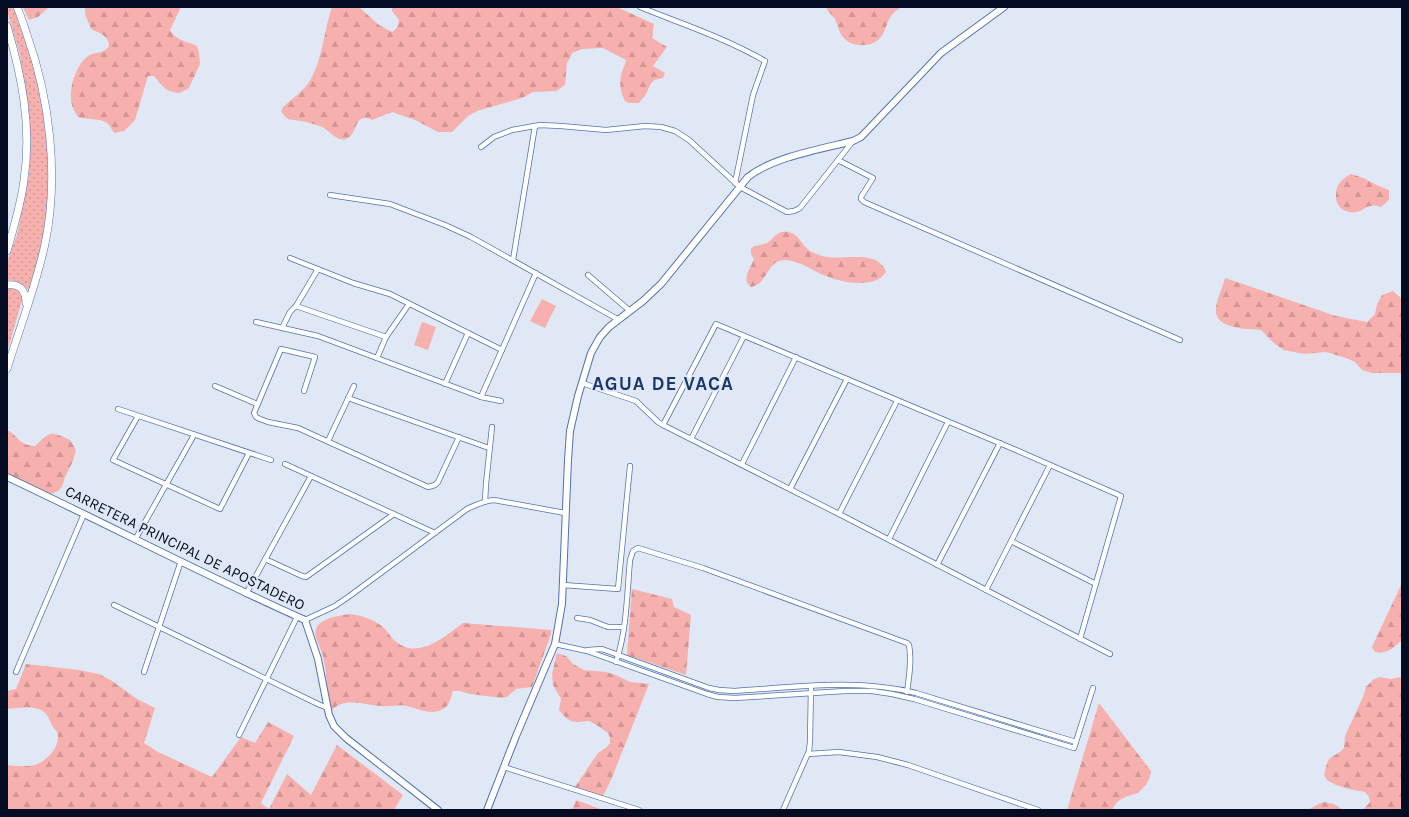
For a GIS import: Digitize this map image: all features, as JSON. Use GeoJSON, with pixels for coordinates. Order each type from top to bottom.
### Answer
{"type":"FeatureCollection","features":[{"type":"Feature","properties":{"kind":"main road"},"geometry":{"type":"LineString","coordinates":[[7,368],[45,243],[51,182],[49,134],[39,72],[16,7]]}},
{"type":"Feature","properties":{"kind":"main road"},"geometry":{"type":"LineString","coordinates":[[7,26],[14,49],[21,82],[27,130],[24,179],[7,251]]}},
{"type":"Feature","properties":{"kind":"main road"},"geometry":{"type":"LineString","coordinates":[[7,285],[17,285],[24,292],[26,297],[25,311]]}},
{"type":"Feature","properties":{"kind":"street"},"geometry":{"type":"LineString","coordinates":[[640,7],[721,39],[765,61],[753,95],[738,185]]}},
{"type":"Feature","properties":{"kind":"street"},"geometry":{"type":"LineString","coordinates":[[486,810],[555,644],[560,623],[570,431],[587,364],[596,343],[609,327],[661,284],[738,185],[756,170],[768,164],[853,141],[861,137],[941,53],[1004,7]]}},
{"type":"Feature","properties":{"kind":"street"},"geometry":{"type":"LineString","coordinates":[[513,260],[535,126]]}},
{"type":"Feature","properties":{"kind":"street"},"geometry":{"type":"LineString","coordinates":[[481,147],[494,137],[512,130],[535,126],[562,126],[606,130],[645,126],[661,127],[675,131],[689,140],[738,185],[787,212],[800,208],[853,141]]}},
{"type":"Feature","properties":{"kind":"street"},"geometry":{"type":"LineString","coordinates":[[838,160],[872,178],[861,197],[864,202],[1180,340]]}},
{"type":"Feature","properties":{"kind":"street"},"geometry":{"type":"LineString","coordinates":[[330,195],[390,204],[411,211],[471,237],[619,320]]}},
{"type":"Feature","properties":{"kind":"street"},"geometry":{"type":"LineString","coordinates":[[290,258],[353,283],[390,294],[502,350]]}},
{"type":"Feature","properties":{"kind":"street"},"geometry":{"type":"LineString","coordinates":[[282,328],[290,312],[296,306],[318,268]]}},
{"type":"Feature","properties":{"kind":"street"},"geometry":{"type":"LineString","coordinates":[[481,397],[536,273]]}},
{"type":"Feature","properties":{"kind":"street"},"geometry":{"type":"LineString","coordinates":[[588,275],[630,311]]}},
{"type":"Feature","properties":{"kind":"street"},"geometry":{"type":"LineString","coordinates":[[377,358],[386,337],[409,304]]}},
{"type":"Feature","properties":{"kind":"street"},"geometry":{"type":"LineString","coordinates":[[296,306],[386,337]]}},
{"type":"Feature","properties":{"kind":"street"},"geometry":{"type":"LineString","coordinates":[[256,322],[318,336],[481,397],[501,401]]}},
{"type":"Feature","properties":{"kind":"street"},"geometry":{"type":"LineString","coordinates":[[663,425],[716,324],[1000,443],[1122,496],[1080,639]]}},
{"type":"Feature","properties":{"kind":"street"},"geometry":{"type":"LineString","coordinates":[[445,384],[468,333]]}},
{"type":"Feature","properties":{"kind":"street"},"geometry":{"type":"LineString","coordinates":[[691,439],[744,336]]}},
{"type":"Feature","properties":{"kind":"street"},"geometry":{"type":"LineString","coordinates":[[304,392],[315,357],[281,349],[254,413],[256,417],[268,422],[298,428],[428,487],[435,485],[440,478],[459,437]]}},
{"type":"Feature","properties":{"kind":"street"},"geometry":{"type":"LineString","coordinates":[[742,464],[796,357]]}},
{"type":"Feature","properties":{"kind":"street"},"geometry":{"type":"LineString","coordinates":[[790,488],[847,379]]}},
{"type":"Feature","properties":{"kind":"street"},"geometry":{"type":"LineString","coordinates":[[582,383],[636,401],[663,425],[790,488],[1110,654]]}},
{"type":"Feature","properties":{"kind":"street"},"geometry":{"type":"LineString","coordinates":[[215,386],[257,404]]}},
{"type":"Feature","properties":{"kind":"street"},"geometry":{"type":"LineString","coordinates":[[328,441],[354,386]]}},
{"type":"Feature","properties":{"kind":"street"},"geometry":{"type":"LineString","coordinates":[[348,398],[489,448]]}},
{"type":"Feature","properties":{"kind":"street"},"geometry":{"type":"LineString","coordinates":[[839,514],[897,401]]}},
{"type":"Feature","properties":{"kind":"street"},"geometry":{"type":"LineString","coordinates":[[118,409],[272,460]]}},
{"type":"Feature","properties":{"kind":"street"},"geometry":{"type":"LineString","coordinates":[[138,416],[113,460],[220,509],[249,453]]}},
{"type":"Feature","properties":{"kind":"street"},"geometry":{"type":"LineString","coordinates":[[889,539],[948,422]]}},
{"type":"Feature","properties":{"kind":"street"},"geometry":{"type":"LineString","coordinates":[[485,501],[492,427]]}},
{"type":"Feature","properties":{"kind":"street"},"geometry":{"type":"LineString","coordinates":[[136,538],[194,435]]}},
{"type":"Feature","properties":{"kind":"street"},"geometry":{"type":"LineString","coordinates":[[937,565],[1000,443]]}},
{"type":"Feature","properties":{"kind":"street"},"geometry":{"type":"LineString","coordinates":[[285,464],[435,533]]}},
{"type":"Feature","properties":{"kind":"street"},"geometry":{"type":"LineString","coordinates":[[986,590],[1050,465]]}},
{"type":"Feature","properties":{"kind":"street"},"geometry":{"type":"LineString","coordinates":[[563,585],[618,589],[630,466]]}},
{"type":"Feature","properties":{"kind":"street"},"geometry":{"type":"LineString","coordinates":[[246,594],[311,476]]}},
{"type":"Feature","properties":{"kind":"street","name":"CARRETERA PRINCIPAL DE APOSTADERO"},"geometry":{"type":"LineString","coordinates":[[7,477],[136,538],[246,594],[305,620],[318,659],[328,708],[334,726],[346,738],[438,810]]}},
{"type":"Feature","properties":{"kind":"street"},"geometry":{"type":"LineString","coordinates":[[305,620],[340,602],[467,510],[485,501],[494,500],[566,513]]}},
{"type":"Feature","properties":{"kind":"street"},"geometry":{"type":"LineString","coordinates":[[16,672],[84,514]]}},
{"type":"Feature","properties":{"kind":"street"},"geometry":{"type":"LineString","coordinates":[[265,559],[306,577],[394,514]]}},
{"type":"Feature","properties":{"kind":"street"},"geometry":{"type":"LineString","coordinates":[[1011,542],[1096,584]]}},
{"type":"Feature","properties":{"kind":"street"},"geometry":{"type":"LineString","coordinates":[[616,662],[623,628],[631,555],[635,549],[642,548],[703,568],[907,643],[910,651],[910,673],[905,697]]}},
{"type":"Feature","properties":{"kind":"street"},"geometry":{"type":"LineString","coordinates":[[144,672],[181,561]]}},
{"type":"Feature","properties":{"kind":"street"},"geometry":{"type":"LineString","coordinates":[[114,605],[328,708]]}},
{"type":"Feature","properties":{"kind":"street"},"geometry":{"type":"LineString","coordinates":[[239,736],[297,617]]}},
{"type":"Feature","properties":{"kind":"street"},"geometry":{"type":"LineString","coordinates":[[577,618],[590,620],[608,627],[623,628]]}},
{"type":"Feature","properties":{"kind":"street"},"geometry":{"type":"LineString","coordinates":[[555,644],[587,651],[718,697],[735,698],[845,691],[892,694],[1074,748],[1093,688]]}},
{"type":"Feature","properties":{"kind":"street"},"geometry":{"type":"LineString","coordinates":[[587,651],[602,649],[719,690],[735,691],[845,684],[893,687],[1076,742]]}},
{"type":"Feature","properties":{"kind":"street"},"geometry":{"type":"LineString","coordinates":[[783,810],[808,754],[810,742],[811,686]]}},
{"type":"Feature","properties":{"kind":"street"},"geometry":{"type":"LineString","coordinates":[[808,754],[839,752],[877,757],[908,765],[1038,810]]}},
{"type":"Feature","properties":{"kind":"street"},"geometry":{"type":"LineString","coordinates":[[504,767],[639,810]]}},
{"type":"Feature","properties":{"kind":"green space"},"geometry":{"type":"Polygon","coordinates":[[[7,7],[13,7],[30,53],[41,101],[47,150],[48,174],[45,222],[40,253],[29,291],[20,283],[7,281],[7,262],[17,235],[29,175],[31,142],[25,83],[19,51],[7,7]]]}},
{"type":"Feature","properties":{"kind":"green space"},"geometry":{"type":"Polygon","coordinates":[[[23,7],[49,7],[38,17],[29,20],[23,7]]]}},
{"type":"Feature","properties":{"kind":"green space"},"geometry":{"type":"Polygon","coordinates":[[[85,7],[181,7],[170,30],[172,34],[179,39],[197,46],[199,52],[200,64],[189,88],[180,93],[171,91],[165,88],[154,76],[148,76],[135,120],[124,131],[114,133],[106,122],[78,117],[73,108],[71,92],[73,80],[78,67],[90,55],[104,51],[109,46],[106,37],[91,29],[85,14],[85,7]]]}},
{"type":"Feature","properties":{"kind":"green space"},"geometry":{"type":"Polygon","coordinates":[[[332,7],[359,7],[379,25],[392,32],[397,27],[399,20],[392,11],[392,7],[617,7],[654,24],[652,38],[667,47],[653,66],[665,73],[663,78],[654,80],[639,103],[629,103],[625,101],[620,85],[620,78],[626,60],[603,48],[582,49],[572,53],[567,63],[565,85],[556,91],[533,92],[522,98],[477,111],[468,116],[452,132],[438,132],[415,120],[392,112],[372,120],[366,118],[362,119],[356,125],[350,137],[343,140],[334,136],[322,127],[287,118],[281,111],[283,107],[305,87],[315,71],[332,7]]]}},
{"type":"Feature","properties":{"kind":"green space"},"geometry":{"type":"Polygon","coordinates":[[[826,7],[902,7],[889,19],[879,39],[871,44],[860,45],[850,43],[843,37],[835,19],[826,7]]]}},
{"type":"Feature","properties":{"kind":"green space"},"geometry":{"type":"Polygon","coordinates":[[[1351,174],[1389,190],[1389,200],[1381,207],[1370,206],[1355,212],[1343,210],[1336,200],[1336,191],[1340,182],[1351,174]]]}},
{"type":"Feature","properties":{"kind":"green space"},"geometry":{"type":"Polygon","coordinates":[[[781,232],[787,232],[795,235],[806,248],[816,254],[834,258],[869,258],[876,260],[882,265],[886,272],[875,281],[867,283],[849,282],[833,279],[797,262],[786,260],[775,263],[757,285],[751,287],[747,283],[747,279],[754,259],[751,254],[751,248],[767,243],[781,232]]]}},
{"type":"Feature","properties":{"kind":"green space"},"geometry":{"type":"Polygon","coordinates":[[[1225,278],[1336,316],[1367,322],[1375,314],[1377,304],[1382,295],[1393,291],[1402,299],[1402,373],[1372,373],[1362,370],[1355,362],[1326,352],[1304,354],[1284,350],[1275,344],[1261,330],[1240,328],[1225,324],[1216,315],[1216,308],[1225,278]]]}},
{"type":"Feature","properties":{"kind":"green space"},"geometry":{"type":"Polygon","coordinates":[[[12,287],[19,290],[23,297],[7,352],[7,288],[12,287]]]}},
{"type":"Feature","properties":{"kind":"green space"},"geometry":{"type":"Polygon","coordinates":[[[542,299],[556,306],[545,328],[530,321],[542,299]]]}},
{"type":"Feature","properties":{"kind":"green space"},"geometry":{"type":"Polygon","coordinates":[[[422,322],[436,327],[428,350],[414,345],[422,322]]]}},
{"type":"Feature","properties":{"kind":"green space"},"geometry":{"type":"Polygon","coordinates":[[[7,430],[25,444],[35,446],[50,434],[58,435],[70,440],[76,450],[62,487],[58,491],[49,495],[7,473],[7,430]]]}},
{"type":"Feature","properties":{"kind":"green space"},"geometry":{"type":"Polygon","coordinates":[[[1402,583],[1402,640],[1387,651],[1375,652],[1372,647],[1402,583]]]}},
{"type":"Feature","properties":{"kind":"green space"},"geometry":{"type":"Polygon","coordinates":[[[632,589],[672,599],[674,607],[691,615],[686,675],[627,655],[632,589]]]}},
{"type":"Feature","properties":{"kind":"green space"},"geometry":{"type":"Polygon","coordinates":[[[349,614],[363,617],[377,623],[402,646],[411,648],[420,648],[438,641],[463,623],[551,630],[551,634],[532,687],[516,689],[507,697],[502,698],[453,691],[450,702],[447,706],[434,712],[404,705],[376,706],[356,703],[343,703],[332,710],[329,708],[325,666],[315,631],[318,625],[325,620],[349,614]]]}},
{"type":"Feature","properties":{"kind":"green space"},"geometry":{"type":"Polygon","coordinates":[[[557,653],[566,656],[573,664],[584,670],[606,672],[630,682],[649,684],[611,780],[602,798],[575,787],[598,753],[610,743],[610,738],[608,733],[589,721],[571,721],[559,710],[561,699],[553,685],[552,674],[557,653]]]}},
{"type":"Feature","properties":{"kind":"green space"},"geometry":{"type":"Polygon","coordinates":[[[26,664],[79,670],[99,674],[112,681],[137,699],[155,708],[144,743],[158,752],[212,777],[241,737],[255,743],[268,722],[294,736],[261,803],[269,809],[287,774],[311,795],[337,745],[403,795],[394,810],[7,810],[7,765],[28,766],[40,763],[52,752],[58,737],[57,732],[43,711],[29,708],[7,709],[7,691],[16,689],[26,664]]]}},
{"type":"Feature","properties":{"kind":"green space"},"geometry":{"type":"Polygon","coordinates":[[[1380,677],[1390,679],[1402,677],[1402,810],[1363,810],[1370,802],[1369,797],[1365,792],[1336,785],[1327,780],[1324,775],[1330,758],[1344,748],[1345,736],[1366,687],[1374,679],[1380,677]]]}},
{"type":"Feature","properties":{"kind":"green space"},"geometry":{"type":"Polygon","coordinates":[[[1099,703],[1151,771],[1151,774],[1144,788],[1135,794],[1121,799],[1116,803],[1112,810],[1067,810],[1099,703]]]}},
{"type":"Feature","properties":{"kind":"green space"},"geometry":{"type":"Polygon","coordinates":[[[576,800],[600,809],[600,810],[572,810],[576,800]]]}},
{"type":"Feature","properties":{"kind":"green space"},"geometry":{"type":"Polygon","coordinates":[[[1324,802],[1334,804],[1343,810],[1307,810],[1324,802]]]}},
{"type":"Feature","properties":{"kind":"district","name":"AGUA DE VACA"},"geometry":{"type":"Point","coordinates":[663,383]}}]}
